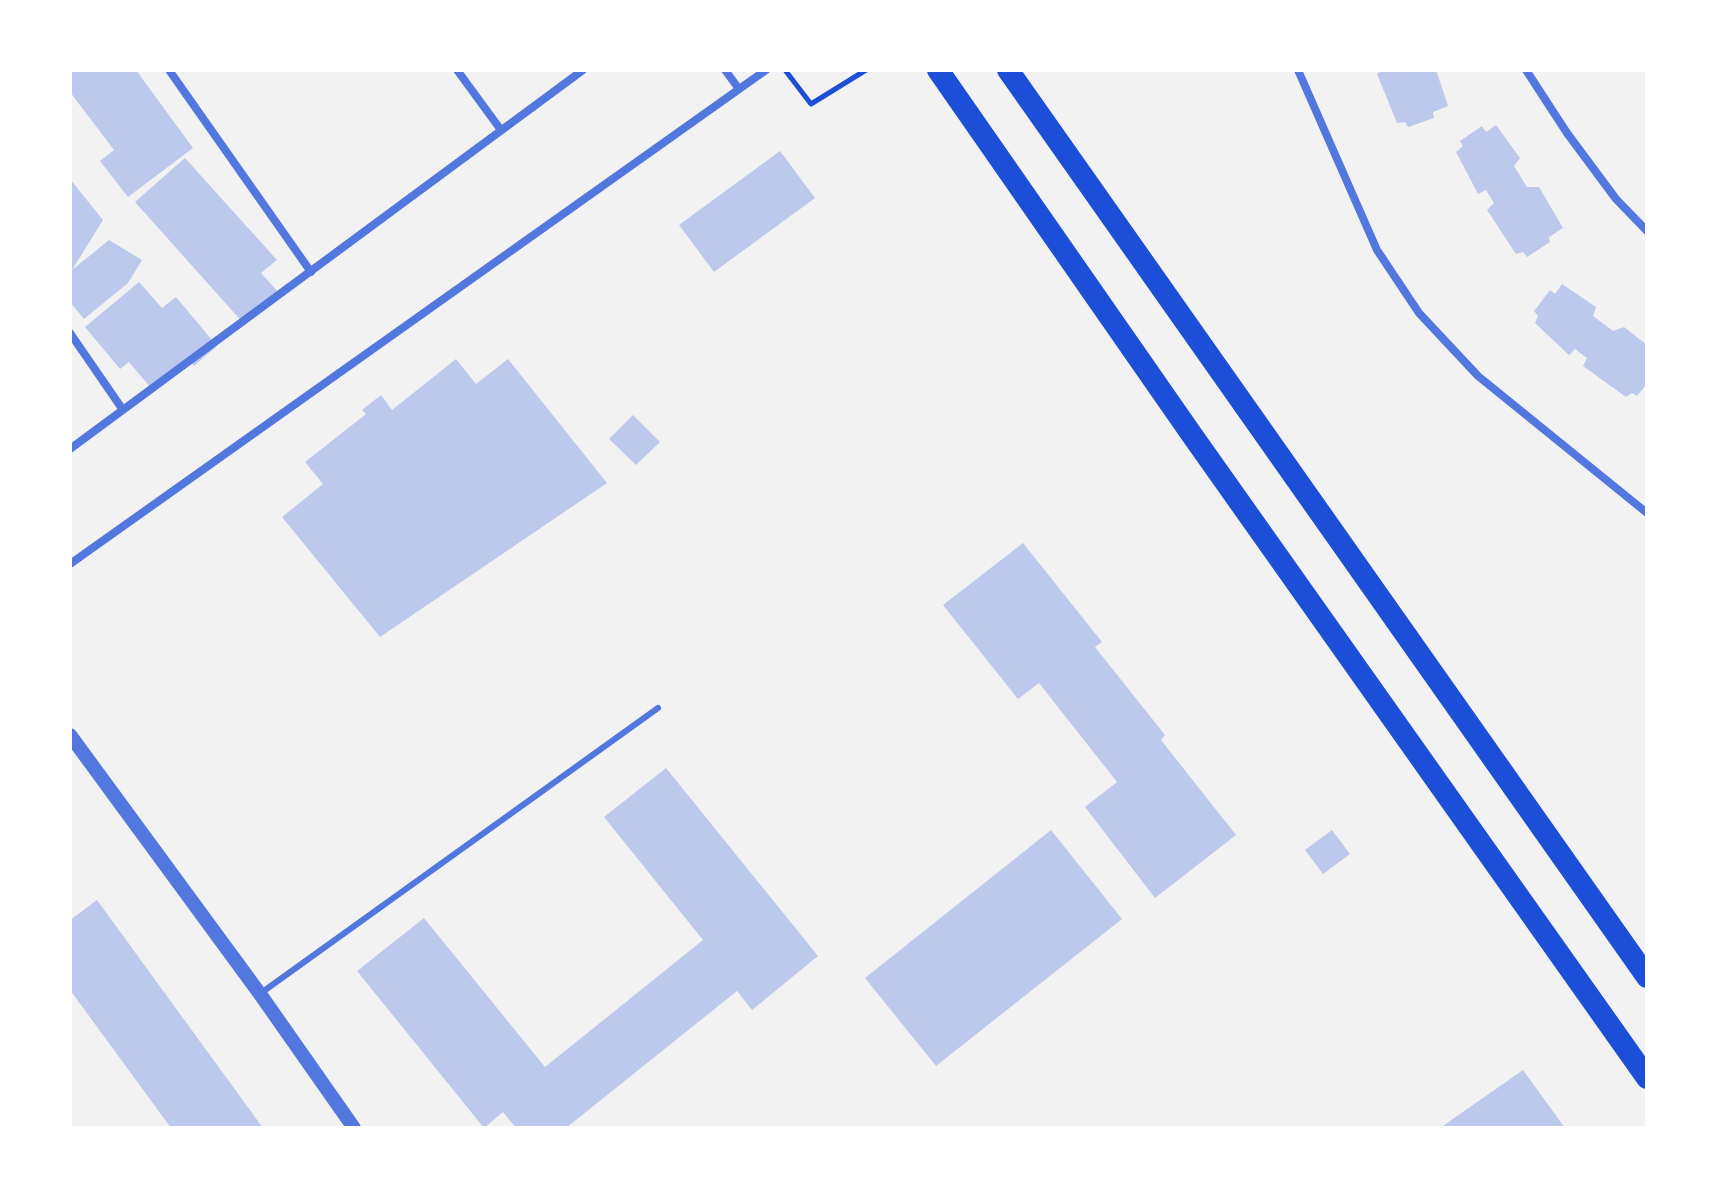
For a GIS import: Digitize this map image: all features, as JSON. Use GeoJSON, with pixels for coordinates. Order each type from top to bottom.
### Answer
{"type":"FeatureCollection","features":[{"type":"Feature","properties":{"kind":"highway"},"geometry":{"type":"LineString","coordinates":[[938,70],[1647,1078]]}},
{"type":"Feature","properties":{"kind":"highway"},"geometry":{"type":"LineString","coordinates":[[1008,70],[1647,977]]}},
{"type":"Feature","properties":{"kind":"street"},"geometry":{"type":"LineString","coordinates":[[169,70],[311,272]]}},
{"type":"Feature","properties":{"kind":"street"},"geometry":{"type":"LineString","coordinates":[[457,70],[501,130]]}},
{"type":"Feature","properties":{"kind":"street"},"geometry":{"type":"LineString","coordinates":[[70,449],[583,70]]}},
{"type":"Feature","properties":{"kind":"street"},"geometry":{"type":"LineString","coordinates":[[725,70],[739,89]]}},
{"type":"Feature","properties":{"kind":"street"},"geometry":{"type":"LineString","coordinates":[[70,564],[766,70]]}},
{"type":"Feature","properties":{"kind":"street"},"geometry":{"type":"LineString","coordinates":[[1298,70],[1377,250],[1419,313],[1478,376],[1647,513]]}},
{"type":"Feature","properties":{"kind":"street"},"geometry":{"type":"LineString","coordinates":[[1526,70],[1567,133],[1616,199],[1647,231]]}},
{"type":"Feature","properties":{"kind":"street"},"geometry":{"type":"LineString","coordinates":[[70,333],[123,410]]}},
{"type":"Feature","properties":{"kind":"street"},"geometry":{"type":"LineString","coordinates":[[70,735],[354,1128]]}},
{"type":"Feature","properties":{"kind":"lane"},"geometry":{"type":"LineString","coordinates":[[260,994],[658,708]]}},
{"type":"Feature","properties":{"kind":"path"},"geometry":{"type":"LineString","coordinates":[[785,70],[811,104],[866,70]]}},
{"type":"Feature","properties":{"kind":"building"},"geometry":{"type":"Polygon","coordinates":[[[70,70],[136,70],[193,148],[128,197],[100,161],[114,150],[70,92],[70,70]]]}},
{"type":"Feature","properties":{"kind":"building"},"geometry":{"type":"Polygon","coordinates":[[[1382,70],[1436,70],[1448,106],[1433,112],[1434,118],[1408,127],[1405,122],[1397,123],[1377,74],[1382,70]]]}},
{"type":"Feature","properties":{"kind":"building"},"geometry":{"type":"Polygon","coordinates":[[[1496,125],[1520,158],[1514,166],[1527,187],[1539,187],[1563,228],[1549,237],[1550,242],[1527,257],[1523,252],[1516,254],[1487,210],[1494,203],[1486,190],[1478,194],[1456,152],[1463,146],[1460,141],[1482,126],[1486,132],[1496,125]]]}},
{"type":"Feature","properties":{"kind":"building"},"geometry":{"type":"Polygon","coordinates":[[[780,151],[815,198],[714,272],[679,225],[780,151]]]}},
{"type":"Feature","properties":{"kind":"building"},"geometry":{"type":"Polygon","coordinates":[[[185,158],[277,260],[261,273],[280,294],[245,325],[135,202],[185,158]]]}},
{"type":"Feature","properties":{"kind":"building"},"geometry":{"type":"Polygon","coordinates":[[[70,179],[103,220],[72,270],[109,240],[142,260],[128,283],[84,319],[70,302],[70,179]]]}},
{"type":"Feature","properties":{"kind":"building"},"geometry":{"type":"Polygon","coordinates":[[[139,282],[162,308],[176,297],[217,346],[194,366],[187,358],[151,388],[129,362],[120,369],[85,327],[139,282]]]}},
{"type":"Feature","properties":{"kind":"building"},"geometry":{"type":"Polygon","coordinates":[[[1562,284],[1596,307],[1593,316],[1613,331],[1624,327],[1647,345],[1647,384],[1637,396],[1632,393],[1626,397],[1583,366],[1587,358],[1575,349],[1569,355],[1535,323],[1538,316],[1534,311],[1550,290],[1555,294],[1562,284]]]}},
{"type":"Feature","properties":{"kind":"building"},"geometry":{"type":"Polygon","coordinates":[[[456,359],[476,384],[508,359],[607,483],[380,637],[282,517],[323,484],[305,462],[366,414],[362,410],[381,395],[392,410],[456,359]]]}},
{"type":"Feature","properties":{"kind":"building"},"geometry":{"type":"Polygon","coordinates":[[[633,415],[660,442],[636,465],[609,439],[633,415]]]}},
{"type":"Feature","properties":{"kind":"building"},"geometry":{"type":"Polygon","coordinates":[[[1023,543],[1102,642],[1095,647],[1165,735],[1161,740],[1236,835],[1155,898],[1085,807],[1117,782],[1039,683],[1018,699],[943,605],[1023,543]]]}},
{"type":"Feature","properties":{"kind":"building"},"geometry":{"type":"Polygon","coordinates":[[[666,768],[818,956],[752,1010],[737,991],[566,1128],[516,1128],[503,1112],[484,1128],[357,971],[424,918],[545,1067],[703,940],[604,817],[666,768]]]}},
{"type":"Feature","properties":{"kind":"building"},"geometry":{"type":"Polygon","coordinates":[[[1051,830],[1122,919],[936,1066],[865,978],[1051,830]]]}},
{"type":"Feature","properties":{"kind":"building"},"geometry":{"type":"Polygon","coordinates":[[[1332,830],[1350,854],[1323,874],[1305,850],[1332,830]]]}},
{"type":"Feature","properties":{"kind":"building"},"geometry":{"type":"Polygon","coordinates":[[[97,900],[263,1128],[171,1128],[70,990],[70,920],[97,900]]]}},
{"type":"Feature","properties":{"kind":"building"},"geometry":{"type":"Polygon","coordinates":[[[1523,1070],[1565,1128],[1440,1128],[1523,1070]]]}}]}
